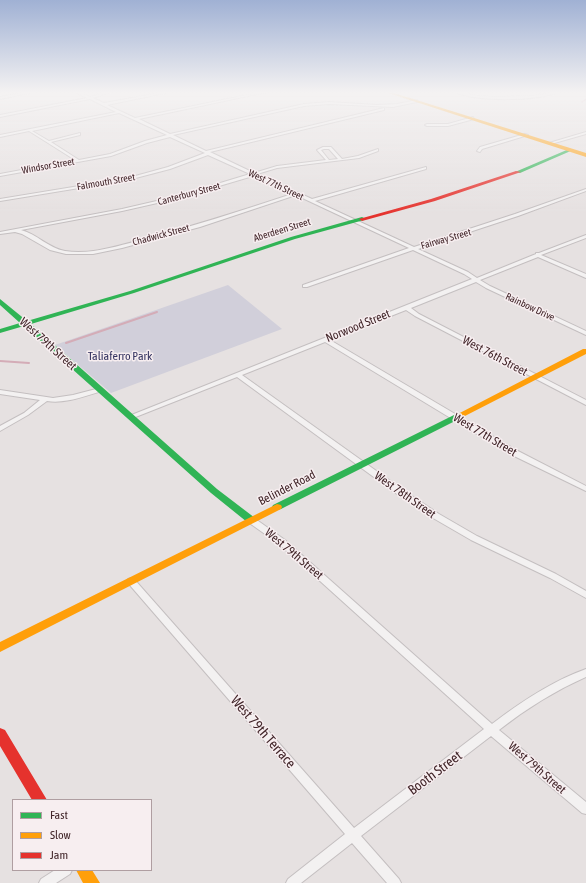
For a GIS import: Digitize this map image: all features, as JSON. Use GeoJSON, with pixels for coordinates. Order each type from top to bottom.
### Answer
{"type":"FeatureCollection","features":[{"type":"Feature","properties":{"kind":"street"},"geometry":{"type":"LineString","coordinates":[[0,136],[14,133]]}},
{"type":"Feature","properties":{"kind":"street"},"geometry":{"type":"LineString","coordinates":[[34,133],[79,160]]}},
{"type":"Feature","properties":{"kind":"street","name":"West 77th Street"},"geometry":{"type":"LineString","coordinates":[[166,133],[466,273],[475,279]]}},
{"type":"Feature","properties":{"kind":"street","name":"Windsor Street"},"geometry":{"type":"LineString","coordinates":[[0,175],[117,153],[146,142],[178,133]]}},
{"type":"Feature","properties":{"kind":"street","name":"Falmouth Street"},"geometry":{"type":"LineString","coordinates":[[0,200],[134,178],[169,168],[207,153],[282,133]]}},
{"type":"Feature","properties":{"kind":"street"},"geometry":{"type":"LineString","coordinates":[[520,133],[586,155]]}},
{"type":"Feature","properties":{"kind":"street"},"geometry":{"type":"LineString","coordinates":[[551,143],[585,133]]}},
{"type":"Feature","properties":{"kind":"street"},"geometry":{"type":"LineString","coordinates":[[48,142],[80,134]]}},
{"type":"Feature","properties":{"kind":"street"},"geometry":{"type":"LineString","coordinates":[[479,151],[481,148],[526,135]]}},
{"type":"Feature","properties":{"kind":"street"},"geometry":{"type":"LineString","coordinates":[[328,162],[319,150],[323,148],[330,148],[341,160]]}},
{"type":"Feature","properties":{"kind":"street","name":"Canterbury Street"},"geometry":{"type":"LineString","coordinates":[[0,233],[122,210],[175,198],[281,166],[341,160],[365,155],[377,150]]}},
{"type":"Feature","properties":{"kind":"street","name":"Aberdeen Street"},"geometry":{"type":"LineString","coordinates":[[0,331],[132,292],[257,249],[353,220],[416,205],[513,174],[549,161],[571,150]]}},
{"type":"Feature","properties":{"kind":"street"},"geometry":{"type":"LineString","coordinates":[[310,201],[425,168]]}},
{"type":"Feature","properties":{"kind":"street","name":"Fairway Street"},"geometry":{"type":"LineString","coordinates":[[305,286],[413,248],[479,229],[586,190]]}},
{"type":"Feature","properties":{"kind":"street","name":"Chadwick Street"},"geometry":{"type":"LineString","coordinates":[[28,233],[45,246],[57,251],[75,254],[93,252],[191,228],[296,194]]}},
{"type":"Feature","properties":{"kind":"street"},"geometry":{"type":"LineString","coordinates":[[9,231],[28,233],[29,228],[34,226]]}},
{"type":"Feature","properties":{"kind":"street","name":"Norwood Street"},"geometry":{"type":"LineString","coordinates":[[130,417],[586,236]]}},
{"type":"Feature","properties":{"kind":"street"},"geometry":{"type":"LineString","coordinates":[[538,254],[540,257],[586,276]]}},
{"type":"Feature","properties":{"kind":"street","name":"Rainbow Drive"},"geometry":{"type":"LineString","coordinates":[[475,279],[488,287],[586,333]]}},
{"type":"Feature","properties":{"kind":"street","name":"West 79th Street"},"geometry":{"type":"LineString","coordinates":[[0,301],[214,491],[282,542],[492,730],[586,810]]}},
{"type":"Feature","properties":{"kind":"street","name":"West 76th Street"},"geometry":{"type":"LineString","coordinates":[[406,307],[417,315],[586,404]]}},
{"type":"Feature","properties":{"kind":"street","name":"West 77th Street"},"geometry":{"type":"LineString","coordinates":[[326,339],[513,452],[586,489]]}},
{"type":"Feature","properties":{"kind":"street","name":"Belinder Road"},"geometry":{"type":"LineString","coordinates":[[0,647],[586,351]]}},
{"type":"Feature","properties":{"kind":"street","name":"West 78th Street"},"geometry":{"type":"LineString","coordinates":[[237,374],[436,516],[474,538],[553,576],[586,595]]}},
{"type":"Feature","properties":{"kind":"street"},"geometry":{"type":"LineString","coordinates":[[0,392],[45,400],[73,397],[100,390]]}},
{"type":"Feature","properties":{"kind":"street"},"geometry":{"type":"LineString","coordinates":[[0,429],[26,414],[45,400]]}},
{"type":"Feature","properties":{"kind":"street","name":"West 79th Terrace"},"geometry":{"type":"LineString","coordinates":[[131,581],[394,883]]}},
{"type":"Feature","properties":{"kind":"street","name":"Booth Street"},"geometry":{"type":"LineString","coordinates":[[292,883],[352,835],[510,716],[544,695],[586,673]]}},
{"type":"Feature","properties":{"kind":"street"},"geometry":{"type":"LineString","coordinates":[[0,734],[39,799]]}},
{"type":"Feature","properties":{"kind":"street"},"geometry":{"type":"LineString","coordinates":[[45,883],[64,871]]}},
{"type":"Feature","properties":{"kind":"street"},"geometry":{"type":"LineString","coordinates":[[84,871],[92,883]]}},
{"type":"Feature","properties":{"kind":"green space","name":"Taliaferro Park"},"geometry":{"type":"Polygon","coordinates":[[[228,285],[282,329],[111,393],[55,345],[228,285]]]}},
{"type":"Feature","properties":{"kind":"waterway"},"geometry":{"type":"LineString","coordinates":[[66,343],[157,312]]}},
{"type":"Feature","properties":{"kind":"waterway"},"geometry":{"type":"LineString","coordinates":[[0,361],[29,363]]}},
{"type":"Feature","properties":{"kind":"traffic: fast"},"geometry":{"type":"LineString","coordinates":[[518,172],[571,150]]}},
{"type":"Feature","properties":{"kind":"traffic: fast"},"geometry":{"type":"LineString","coordinates":[[0,331],[132,292],[293,238],[362,219]]}},
{"type":"Feature","properties":{"kind":"traffic: fast"},"geometry":{"type":"LineString","coordinates":[[0,301],[214,491],[251,520]]}},
{"type":"Feature","properties":{"kind":"traffic: fast"},"geometry":{"type":"LineString","coordinates":[[277,507],[458,416]]}},
{"type":"Feature","properties":{"kind":"traffic: slow"},"geometry":{"type":"LineString","coordinates":[[517,133],[586,155]]}},
{"type":"Feature","properties":{"kind":"traffic: slow"},"geometry":{"type":"LineString","coordinates":[[458,416],[586,351]]}},
{"type":"Feature","properties":{"kind":"traffic: slow"},"geometry":{"type":"LineString","coordinates":[[0,647],[277,507]]}},
{"type":"Feature","properties":{"kind":"traffic: slow"},"geometry":{"type":"LineString","coordinates":[[84,871],[92,883]]}},
{"type":"Feature","properties":{"kind":"traffic: jam"},"geometry":{"type":"LineString","coordinates":[[362,219],[433,200],[518,172]]}},
{"type":"Feature","properties":{"kind":"traffic: jam"},"geometry":{"type":"LineString","coordinates":[[0,734],[39,799]]}}]}
